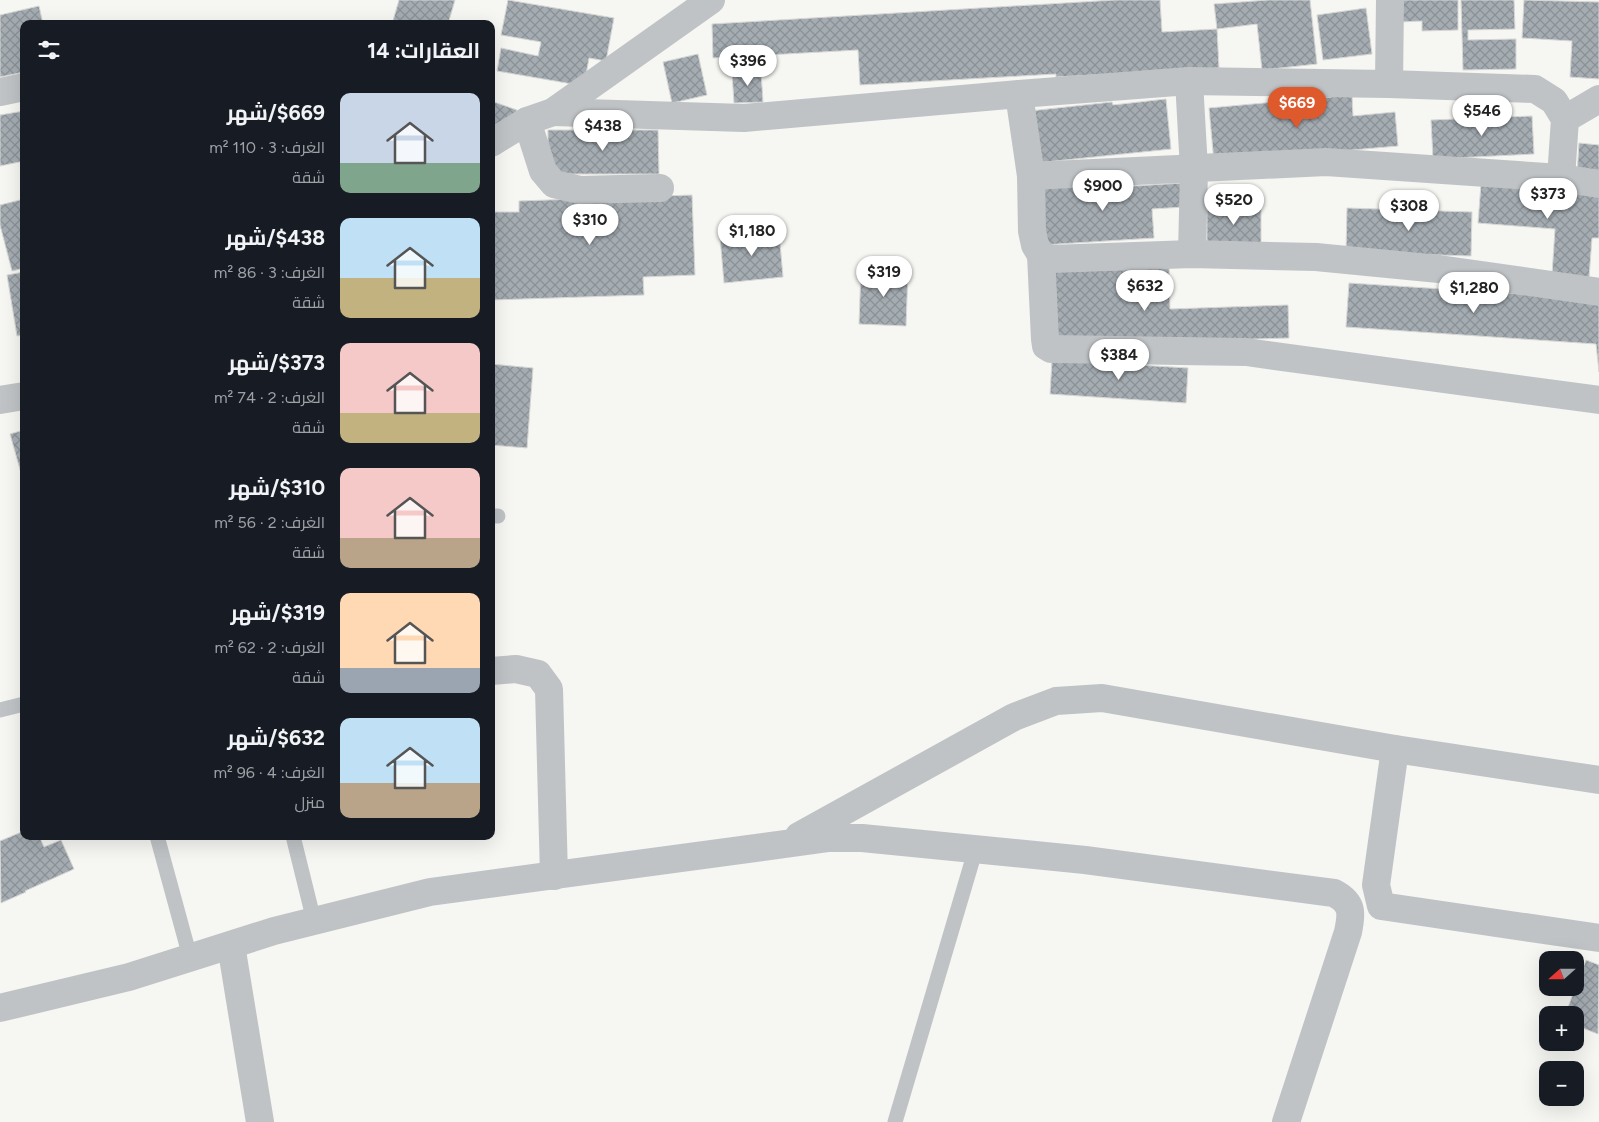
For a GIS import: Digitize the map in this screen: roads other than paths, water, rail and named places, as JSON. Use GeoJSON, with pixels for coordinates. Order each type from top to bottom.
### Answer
{"type":"FeatureCollection","features":[{"type":"Feature","properties":{"kind":"street"},"geometry":{"type":"LineString","coordinates":[[495,141],[527,121],[553,112],[711,0]]}},
{"type":"Feature","properties":{"kind":"street"},"geometry":{"type":"LineString","coordinates":[[1389,84],[1390,0]]}},
{"type":"Feature","properties":{"kind":"street"},"geometry":{"type":"LineString","coordinates":[[553,112],[744,118],[1190,81],[1389,84],[1535,89],[1554,101],[1565,119],[1561,178]]}},
{"type":"Feature","properties":{"kind":"street"},"geometry":{"type":"LineString","coordinates":[[1190,81],[1194,169],[1192,254]]}},
{"type":"Feature","properties":{"kind":"street"},"geometry":{"type":"LineString","coordinates":[[0,92],[20,88]]}},
{"type":"Feature","properties":{"kind":"street"},"geometry":{"type":"LineString","coordinates":[[1019,94],[1031,176],[1032,231],[1041,255],[1045,339],[1046,346],[1051,349],[1246,352],[1599,400]]}},
{"type":"Feature","properties":{"kind":"street"},"geometry":{"type":"LineString","coordinates":[[1565,119],[1599,99]]}},
{"type":"Feature","properties":{"kind":"street"},"geometry":{"type":"LineString","coordinates":[[527,121],[543,172],[554,184],[580,190],[660,188]]}},
{"type":"Feature","properties":{"kind":"street"},"geometry":{"type":"LineString","coordinates":[[1031,176],[1326,162],[1561,178],[1599,184]]}},
{"type":"Feature","properties":{"kind":"street"},"geometry":{"type":"LineString","coordinates":[[1041,255],[1051,259],[1192,254],[1316,257],[1439,269],[1599,292]]}},
{"type":"Feature","properties":{"kind":"street"},"geometry":{"type":"LineString","coordinates":[[0,400],[20,397]]}},
{"type":"Feature","properties":{"kind":"street"},"geometry":{"type":"LineString","coordinates":[[495,671],[516,669],[538,674],[549,689],[554,876]]}},
{"type":"Feature","properties":{"kind":"street"},"geometry":{"type":"LineString","coordinates":[[786,843],[1014,717],[1056,701],[1102,698],[1395,749],[1599,780]]}},
{"type":"Feature","properties":{"kind":"street"},"geometry":{"type":"LineString","coordinates":[[1395,749],[1376,885],[1381,906],[1599,938]]}},
{"type":"Feature","properties":{"kind":"street"},"geometry":{"type":"LineString","coordinates":[[0,1008],[129,977],[274,931],[430,892],[829,838],[862,838],[976,848],[1085,860],[1334,893],[1342,897],[1349,906],[1351,916],[1348,932],[1286,1122]]}},
{"type":"Feature","properties":{"kind":"street"},"geometry":{"type":"LineString","coordinates":[[231,945],[260,1122]]}},
{"type":"Feature","properties":{"kind":"lane"},"geometry":{"type":"LineString","coordinates":[[0,710],[20,705]]}},
{"type":"Feature","properties":{"kind":"lane"},"geometry":{"type":"LineString","coordinates":[[158,840],[190,957]]}},
{"type":"Feature","properties":{"kind":"lane"},"geometry":{"type":"LineString","coordinates":[[294,840],[314,921]]}},
{"type":"Feature","properties":{"kind":"lane"},"geometry":{"type":"LineString","coordinates":[[895,1122],[976,848]]}}]}
